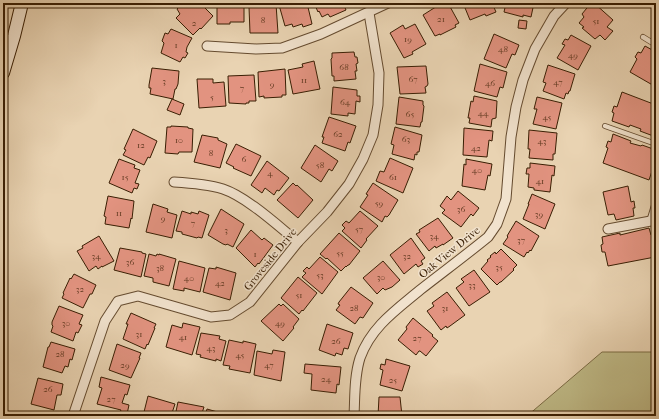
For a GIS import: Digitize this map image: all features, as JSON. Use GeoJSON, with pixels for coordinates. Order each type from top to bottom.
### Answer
{"type":"FeatureCollection","features":[{"type":"Feature","properties":{"kind":"main road"},"geometry":{"type":"LineString","coordinates":[[3,73],[22,3]]}},
{"type":"Feature","properties":{"kind":"street"},"geometry":{"type":"LineString","coordinates":[[207,46],[256,49],[282,48],[321,34],[388,3]]}},
{"type":"Feature","properties":{"kind":"street","name":"Oak View Drive"},"geometry":{"type":"LineString","coordinates":[[354,416],[355,381],[360,359],[377,327],[395,310],[488,237],[498,224],[506,199],[513,122],[523,80],[535,49],[554,16],[566,3]]}},
{"type":"Feature","properties":{"kind":"street","name":"Groveside Drive"},"geometry":{"type":"LineString","coordinates":[[73,416],[105,321],[118,301],[138,296],[211,317],[230,315],[250,302],[298,242],[327,212],[349,184],[363,159],[373,135],[378,105],[380,73],[369,13]]}},
{"type":"Feature","properties":{"kind":"street"},"geometry":{"type":"LineString","coordinates":[[174,182],[202,184],[224,189],[242,198],[298,242]]}},
{"type":"Feature","properties":{"kind":"street"},"geometry":{"type":"LineString","coordinates":[[608,229],[654,220],[656,207]]}},
{"type":"Feature","properties":{"kind":"lane"},"geometry":{"type":"LineString","coordinates":[[644,37],[656,45]]}},
{"type":"Feature","properties":{"kind":"lane"},"geometry":{"type":"LineString","coordinates":[[606,126],[656,144]]}},
{"type":"Feature","properties":{"kind":"shaded area"},"geometry":{"type":"Polygon","coordinates":[[[602,352],[656,352],[656,416],[527,416],[602,352]]]}},
{"type":"Feature","properties":{"kind":"building"},"geometry":{"type":"Polygon","coordinates":[[[183,3],[185,5],[187,3],[200,3],[213,16],[193,35],[176,18],[180,14],[177,9],[183,3]]]}},
{"type":"Feature","properties":{"kind":"building"},"geometry":{"type":"Polygon","coordinates":[[[217,3],[244,3],[244,22],[217,24],[217,3]]]}},
{"type":"Feature","properties":{"kind":"building"},"geometry":{"type":"Polygon","coordinates":[[[255,3],[264,3],[265,5],[276,4],[278,33],[250,33],[249,7],[255,7],[255,3]]]}},
{"type":"Feature","properties":{"kind":"building"},"geometry":{"type":"Polygon","coordinates":[[[286,3],[307,3],[312,24],[303,27],[302,24],[293,27],[292,24],[285,26],[279,5],[286,3]]]}},
{"type":"Feature","properties":{"kind":"building"},"geometry":{"type":"Polygon","coordinates":[[[314,3],[343,3],[346,10],[330,17],[328,14],[322,17],[314,3]]]}},
{"type":"Feature","properties":{"kind":"building"},"geometry":{"type":"Polygon","coordinates":[[[442,3],[448,3],[459,23],[455,25],[456,27],[435,36],[423,15],[442,3]]]}},
{"type":"Feature","properties":{"kind":"building"},"geometry":{"type":"Polygon","coordinates":[[[463,3],[492,3],[496,12],[486,16],[485,14],[470,20],[463,3]]]}},
{"type":"Feature","properties":{"kind":"building"},"geometry":{"type":"Polygon","coordinates":[[[506,3],[534,3],[531,17],[523,15],[523,17],[504,12],[506,3]]]}},
{"type":"Feature","properties":{"kind":"building"},"geometry":{"type":"Polygon","coordinates":[[[591,3],[594,3],[613,20],[607,27],[613,31],[605,40],[600,35],[595,39],[582,28],[584,27],[579,23],[584,17],[582,14],[591,3]]]}},
{"type":"Feature","properties":{"kind":"building"},"geometry":{"type":"Polygon","coordinates":[[[519,20],[527,21],[526,29],[518,28],[519,20]]]}},
{"type":"Feature","properties":{"kind":"building"},"geometry":{"type":"Polygon","coordinates":[[[415,24],[426,44],[412,52],[413,54],[404,58],[390,33],[403,25],[405,29],[415,24]]]}},
{"type":"Feature","properties":{"kind":"building"},"geometry":{"type":"Polygon","coordinates":[[[171,29],[192,38],[187,47],[186,52],[188,53],[180,62],[161,53],[164,43],[162,41],[165,33],[168,34],[171,29]]]}},
{"type":"Feature","properties":{"kind":"building"},"geometry":{"type":"Polygon","coordinates":[[[494,34],[519,45],[515,55],[512,54],[506,68],[484,59],[494,34]]]}},
{"type":"Feature","properties":{"kind":"building"},"geometry":{"type":"Polygon","coordinates":[[[571,35],[591,46],[578,70],[557,58],[565,45],[562,44],[565,39],[568,40],[571,35]]]}},
{"type":"Feature","properties":{"kind":"building"},"geometry":{"type":"Polygon","coordinates":[[[645,46],[656,52],[656,87],[630,72],[637,59],[635,57],[638,52],[641,53],[645,46]]]}},
{"type":"Feature","properties":{"kind":"building"},"geometry":{"type":"Polygon","coordinates":[[[354,52],[358,63],[356,64],[357,71],[355,71],[356,79],[334,81],[334,76],[332,76],[332,53],[354,52]]]}},
{"type":"Feature","properties":{"kind":"building"},"geometry":{"type":"Polygon","coordinates":[[[314,61],[320,89],[293,94],[288,70],[303,67],[302,64],[314,61]]]}},
{"type":"Feature","properties":{"kind":"building"},"geometry":{"type":"Polygon","coordinates":[[[480,64],[507,72],[503,88],[500,87],[497,97],[474,91],[480,64]]]}},
{"type":"Feature","properties":{"kind":"building"},"geometry":{"type":"Polygon","coordinates":[[[548,65],[575,74],[570,91],[568,94],[566,93],[564,99],[543,91],[546,83],[543,82],[548,65]]]}},
{"type":"Feature","properties":{"kind":"building"},"geometry":{"type":"Polygon","coordinates":[[[426,66],[428,84],[425,87],[426,93],[400,94],[397,67],[426,66]]]}},
{"type":"Feature","properties":{"kind":"building"},"geometry":{"type":"Polygon","coordinates":[[[152,68],[179,71],[178,84],[175,89],[173,99],[150,94],[151,88],[149,88],[149,85],[152,68]]]}},
{"type":"Feature","properties":{"kind":"building"},"geometry":{"type":"Polygon","coordinates":[[[285,69],[286,95],[282,95],[282,97],[259,97],[258,72],[285,69]]]}},
{"type":"Feature","properties":{"kind":"building"},"geometry":{"type":"Polygon","coordinates":[[[254,75],[256,101],[249,101],[249,103],[246,104],[229,103],[228,76],[254,75]]]}},
{"type":"Feature","properties":{"kind":"building"},"geometry":{"type":"Polygon","coordinates":[[[197,79],[213,79],[213,83],[224,82],[226,106],[199,108],[197,79]]]}},
{"type":"Feature","properties":{"kind":"building"},"geometry":{"type":"Polygon","coordinates":[[[333,87],[357,90],[357,96],[360,96],[360,102],[356,101],[355,114],[348,113],[348,116],[331,114],[333,87]]]}},
{"type":"Feature","properties":{"kind":"building"},"geometry":{"type":"Polygon","coordinates":[[[622,92],[656,105],[656,137],[640,131],[641,129],[630,125],[629,127],[612,121],[614,106],[617,107],[622,92]]]}},
{"type":"Feature","properties":{"kind":"building"},"geometry":{"type":"Polygon","coordinates":[[[474,96],[497,101],[496,118],[492,119],[491,127],[469,123],[470,118],[468,118],[471,101],[473,102],[474,96]]]}},
{"type":"Feature","properties":{"kind":"building"},"geometry":{"type":"Polygon","coordinates":[[[399,97],[423,101],[424,106],[420,127],[396,124],[399,97]]]}},
{"type":"Feature","properties":{"kind":"building"},"geometry":{"type":"Polygon","coordinates":[[[537,97],[562,103],[556,129],[533,124],[537,109],[534,109],[537,97]]]}},
{"type":"Feature","properties":{"kind":"building"},"geometry":{"type":"Polygon","coordinates":[[[172,99],[184,104],[180,115],[167,110],[172,99]]]}},
{"type":"Feature","properties":{"kind":"building"},"geometry":{"type":"Polygon","coordinates":[[[329,117],[356,126],[350,143],[348,142],[345,151],[322,143],[324,137],[322,137],[329,117]]]}},
{"type":"Feature","properties":{"kind":"building"},"geometry":{"type":"Polygon","coordinates":[[[167,127],[188,127],[193,129],[192,152],[179,152],[178,154],[165,153],[167,127]]]}},
{"type":"Feature","properties":{"kind":"building"},"geometry":{"type":"Polygon","coordinates":[[[395,127],[422,135],[419,152],[417,152],[417,155],[415,154],[414,160],[392,154],[394,145],[391,144],[395,127]]]}},
{"type":"Feature","properties":{"kind":"building"},"geometry":{"type":"Polygon","coordinates":[[[464,128],[493,131],[492,141],[489,140],[487,157],[463,155],[464,128]]]}},
{"type":"Feature","properties":{"kind":"building"},"geometry":{"type":"Polygon","coordinates":[[[133,129],[157,141],[150,158],[148,157],[144,165],[123,155],[126,150],[124,149],[133,129]]]}},
{"type":"Feature","properties":{"kind":"building"},"geometry":{"type":"Polygon","coordinates":[[[529,130],[557,133],[553,160],[529,158],[529,130]]]}},
{"type":"Feature","properties":{"kind":"building"},"geometry":{"type":"Polygon","coordinates":[[[613,134],[631,141],[630,143],[656,150],[656,166],[654,165],[649,180],[603,163],[608,148],[606,147],[608,141],[611,142],[613,134]]]}},
{"type":"Feature","properties":{"kind":"building"},"geometry":{"type":"Polygon","coordinates":[[[202,135],[218,138],[218,140],[227,144],[220,168],[194,162],[202,135]]]}},
{"type":"Feature","properties":{"kind":"building"},"geometry":{"type":"Polygon","coordinates":[[[236,144],[261,156],[251,176],[233,168],[234,167],[226,163],[236,144]]]}},
{"type":"Feature","properties":{"kind":"building"},"geometry":{"type":"Polygon","coordinates":[[[315,145],[338,161],[332,171],[329,169],[321,182],[301,168],[315,145]]]}},
{"type":"Feature","properties":{"kind":"building"},"geometry":{"type":"Polygon","coordinates":[[[390,158],[413,168],[403,193],[376,181],[380,171],[384,172],[390,158]]]}},
{"type":"Feature","properties":{"kind":"building"},"geometry":{"type":"Polygon","coordinates":[[[119,159],[135,165],[134,168],[140,170],[135,183],[139,184],[137,189],[134,188],[132,193],[109,183],[119,159]]]}},
{"type":"Feature","properties":{"kind":"building"},"geometry":{"type":"Polygon","coordinates":[[[466,159],[492,164],[485,190],[462,186],[464,164],[466,165],[466,159]]]}},
{"type":"Feature","properties":{"kind":"building"},"geometry":{"type":"Polygon","coordinates":[[[267,161],[289,178],[274,195],[265,188],[262,193],[251,185],[267,161]]]}},
{"type":"Feature","properties":{"kind":"building"},"geometry":{"type":"Polygon","coordinates":[[[530,163],[555,166],[554,176],[552,175],[550,192],[534,190],[534,188],[528,187],[529,174],[526,174],[527,168],[530,168],[530,163]]]}},
{"type":"Feature","properties":{"kind":"building"},"geometry":{"type":"Polygon","coordinates":[[[293,183],[313,200],[298,218],[277,200],[293,183]]]}},
{"type":"Feature","properties":{"kind":"building"},"geometry":{"type":"Polygon","coordinates":[[[373,183],[398,200],[389,215],[387,217],[385,216],[382,222],[360,207],[368,195],[366,194],[373,183]]]}},
{"type":"Feature","properties":{"kind":"building"},"geometry":{"type":"Polygon","coordinates":[[[628,186],[631,202],[634,201],[634,216],[616,220],[614,214],[608,215],[603,192],[628,186]]]}},
{"type":"Feature","properties":{"kind":"building"},"geometry":{"type":"Polygon","coordinates":[[[458,191],[479,208],[473,216],[471,214],[461,227],[442,213],[445,210],[440,206],[447,196],[451,200],[458,191]]]}},
{"type":"Feature","properties":{"kind":"building"},"geometry":{"type":"Polygon","coordinates":[[[532,194],[555,204],[545,229],[523,219],[532,194]]]}},
{"type":"Feature","properties":{"kind":"building"},"geometry":{"type":"Polygon","coordinates":[[[108,196],[134,201],[132,219],[131,218],[129,228],[105,224],[106,217],[104,216],[108,196]]]}},
{"type":"Feature","properties":{"kind":"building"},"geometry":{"type":"Polygon","coordinates":[[[153,204],[168,209],[167,212],[177,215],[172,238],[146,232],[153,204]]]}},
{"type":"Feature","properties":{"kind":"building"},"geometry":{"type":"Polygon","coordinates":[[[221,209],[244,224],[233,247],[223,244],[208,235],[221,209]]]}},
{"type":"Feature","properties":{"kind":"building"},"geometry":{"type":"Polygon","coordinates":[[[182,211],[191,214],[191,212],[198,214],[199,211],[209,215],[202,238],[182,234],[182,232],[176,231],[182,211]]]}},
{"type":"Feature","properties":{"kind":"building"},"geometry":{"type":"Polygon","coordinates":[[[360,211],[378,226],[366,239],[367,240],[361,248],[342,231],[345,228],[342,225],[346,221],[349,223],[360,211]]]}},
{"type":"Feature","properties":{"kind":"building"},"geometry":{"type":"Polygon","coordinates":[[[438,218],[453,238],[443,245],[436,248],[435,246],[429,251],[416,234],[420,232],[419,230],[438,218]]]}},
{"type":"Feature","properties":{"kind":"building"},"geometry":{"type":"Polygon","coordinates":[[[516,221],[539,236],[531,251],[530,250],[528,253],[527,252],[524,257],[503,244],[516,221]]]}},
{"type":"Feature","properties":{"kind":"building"},"geometry":{"type":"Polygon","coordinates":[[[649,228],[651,235],[654,235],[655,241],[652,242],[655,257],[608,266],[605,252],[602,252],[602,237],[620,233],[620,235],[649,228]]]}},
{"type":"Feature","properties":{"kind":"building"},"geometry":{"type":"Polygon","coordinates":[[[251,230],[262,240],[264,238],[273,245],[255,267],[236,248],[251,230]]]}},
{"type":"Feature","properties":{"kind":"building"},"geometry":{"type":"Polygon","coordinates":[[[339,233],[360,251],[349,265],[341,271],[327,258],[326,259],[320,254],[339,233]]]}},
{"type":"Feature","properties":{"kind":"building"},"geometry":{"type":"Polygon","coordinates":[[[99,236],[114,261],[98,269],[96,266],[89,271],[77,251],[83,248],[82,246],[99,236]]]}},
{"type":"Feature","properties":{"kind":"building"},"geometry":{"type":"Polygon","coordinates":[[[411,238],[425,258],[421,261],[423,264],[418,267],[416,264],[404,274],[390,255],[411,238]]]}},
{"type":"Feature","properties":{"kind":"building"},"geometry":{"type":"Polygon","coordinates":[[[120,248],[146,254],[141,277],[114,270],[120,248]]]}},
{"type":"Feature","properties":{"kind":"building"},"geometry":{"type":"Polygon","coordinates":[[[501,249],[517,265],[513,269],[514,270],[497,285],[481,269],[491,257],[490,256],[495,252],[496,254],[501,249]]]}},
{"type":"Feature","properties":{"kind":"building"},"geometry":{"type":"Polygon","coordinates":[[[149,254],[156,256],[159,254],[176,259],[169,286],[153,282],[153,278],[144,276],[149,254]]]}},
{"type":"Feature","properties":{"kind":"building"},"geometry":{"type":"Polygon","coordinates":[[[320,257],[338,272],[322,294],[302,277],[306,273],[303,271],[307,267],[309,269],[320,257]]]}},
{"type":"Feature","properties":{"kind":"building"},"geometry":{"type":"Polygon","coordinates":[[[179,261],[205,268],[200,292],[184,288],[184,291],[173,289],[179,261]]]}},
{"type":"Feature","properties":{"kind":"building"},"geometry":{"type":"Polygon","coordinates":[[[383,261],[400,280],[392,287],[385,290],[383,288],[377,294],[363,278],[383,261]]]}},
{"type":"Feature","properties":{"kind":"building"},"geometry":{"type":"Polygon","coordinates":[[[216,267],[236,273],[230,300],[203,292],[209,268],[216,269],[216,267]]]}},
{"type":"Feature","properties":{"kind":"building"},"geometry":{"type":"Polygon","coordinates":[[[474,270],[490,292],[469,306],[456,288],[464,282],[461,279],[474,270]]]}},
{"type":"Feature","properties":{"kind":"building"},"geometry":{"type":"Polygon","coordinates":[[[74,274],[96,285],[83,308],[62,298],[70,278],[71,279],[74,274]]]}},
{"type":"Feature","properties":{"kind":"building"},"geometry":{"type":"Polygon","coordinates":[[[298,277],[317,293],[299,314],[281,298],[298,277]]]}},
{"type":"Feature","properties":{"kind":"building"},"geometry":{"type":"Polygon","coordinates":[[[351,287],[373,303],[363,318],[360,317],[355,324],[336,310],[340,305],[338,304],[339,302],[351,287]]]}},
{"type":"Feature","properties":{"kind":"building"},"geometry":{"type":"Polygon","coordinates":[[[447,292],[465,315],[447,328],[446,326],[441,330],[427,311],[434,306],[432,303],[447,292]]]}},
{"type":"Feature","properties":{"kind":"building"},"geometry":{"type":"Polygon","coordinates":[[[279,304],[281,306],[283,304],[299,319],[293,327],[294,328],[283,341],[261,321],[279,304]]]}},
{"type":"Feature","properties":{"kind":"building"},"geometry":{"type":"Polygon","coordinates":[[[59,306],[83,315],[79,324],[82,325],[78,333],[76,332],[73,341],[51,332],[53,326],[52,322],[59,306]]]}},
{"type":"Feature","properties":{"kind":"building"},"geometry":{"type":"Polygon","coordinates":[[[131,313],[156,324],[145,349],[123,339],[128,324],[126,324],[131,313]]]}},
{"type":"Feature","properties":{"kind":"building"},"geometry":{"type":"Polygon","coordinates":[[[413,318],[438,341],[426,356],[420,351],[416,355],[398,340],[407,329],[406,327],[413,318]]]}},
{"type":"Feature","properties":{"kind":"building"},"geometry":{"type":"Polygon","coordinates":[[[183,323],[200,327],[192,355],[166,347],[172,325],[182,328],[183,323]]]}},
{"type":"Feature","properties":{"kind":"building"},"geometry":{"type":"Polygon","coordinates":[[[327,324],[353,333],[348,349],[344,348],[342,355],[336,353],[335,356],[319,350],[327,324]]]}},
{"type":"Feature","properties":{"kind":"building"},"geometry":{"type":"Polygon","coordinates":[[[201,333],[220,336],[219,339],[226,341],[221,361],[200,357],[201,355],[196,354],[201,333]]]}},
{"type":"Feature","properties":{"kind":"building"},"geometry":{"type":"Polygon","coordinates":[[[229,340],[256,344],[250,373],[229,369],[230,366],[223,365],[229,340]]]}},
{"type":"Feature","properties":{"kind":"building"},"geometry":{"type":"Polygon","coordinates":[[[51,342],[75,349],[72,360],[70,359],[68,367],[65,366],[62,373],[43,367],[48,347],[51,342]]]}},
{"type":"Feature","properties":{"kind":"building"},"geometry":{"type":"Polygon","coordinates":[[[117,344],[141,353],[131,378],[109,370],[117,344]]]}},
{"type":"Feature","properties":{"kind":"building"},"geometry":{"type":"Polygon","coordinates":[[[273,350],[285,352],[281,381],[254,375],[257,351],[272,354],[273,350]]]}},
{"type":"Feature","properties":{"kind":"building"},"geometry":{"type":"Polygon","coordinates":[[[386,359],[410,366],[402,391],[380,385],[383,370],[380,369],[381,364],[385,365],[386,359]]]}},
{"type":"Feature","properties":{"kind":"building"},"geometry":{"type":"Polygon","coordinates":[[[305,364],[341,367],[339,385],[337,384],[336,393],[311,390],[312,374],[304,373],[305,364]]]}},
{"type":"Feature","properties":{"kind":"building"},"geometry":{"type":"Polygon","coordinates":[[[101,377],[130,385],[127,395],[125,394],[122,403],[129,405],[127,414],[120,412],[121,410],[97,404],[102,388],[99,387],[101,377]]]}},
{"type":"Feature","properties":{"kind":"building"},"geometry":{"type":"Polygon","coordinates":[[[38,378],[63,384],[61,395],[57,395],[54,410],[31,404],[38,378]]]}},
{"type":"Feature","properties":{"kind":"building"},"geometry":{"type":"Polygon","coordinates":[[[148,396],[175,404],[171,416],[143,416],[148,396]]]}},
{"type":"Feature","properties":{"kind":"building"},"geometry":{"type":"Polygon","coordinates":[[[379,397],[400,397],[402,416],[378,416],[379,397]]]}},
{"type":"Feature","properties":{"kind":"building"},"geometry":{"type":"Polygon","coordinates":[[[178,402],[204,407],[201,416],[175,416],[178,402]]]}},
{"type":"Feature","properties":{"kind":"building"},"geometry":{"type":"Polygon","coordinates":[[[207,409],[228,415],[228,416],[205,416],[207,409]]]}},
{"type":"Feature","properties":{"kind":"building"},"geometry":{"type":"Polygon","coordinates":[[[28,413],[42,416],[28,416],[28,413]]]}}]}
